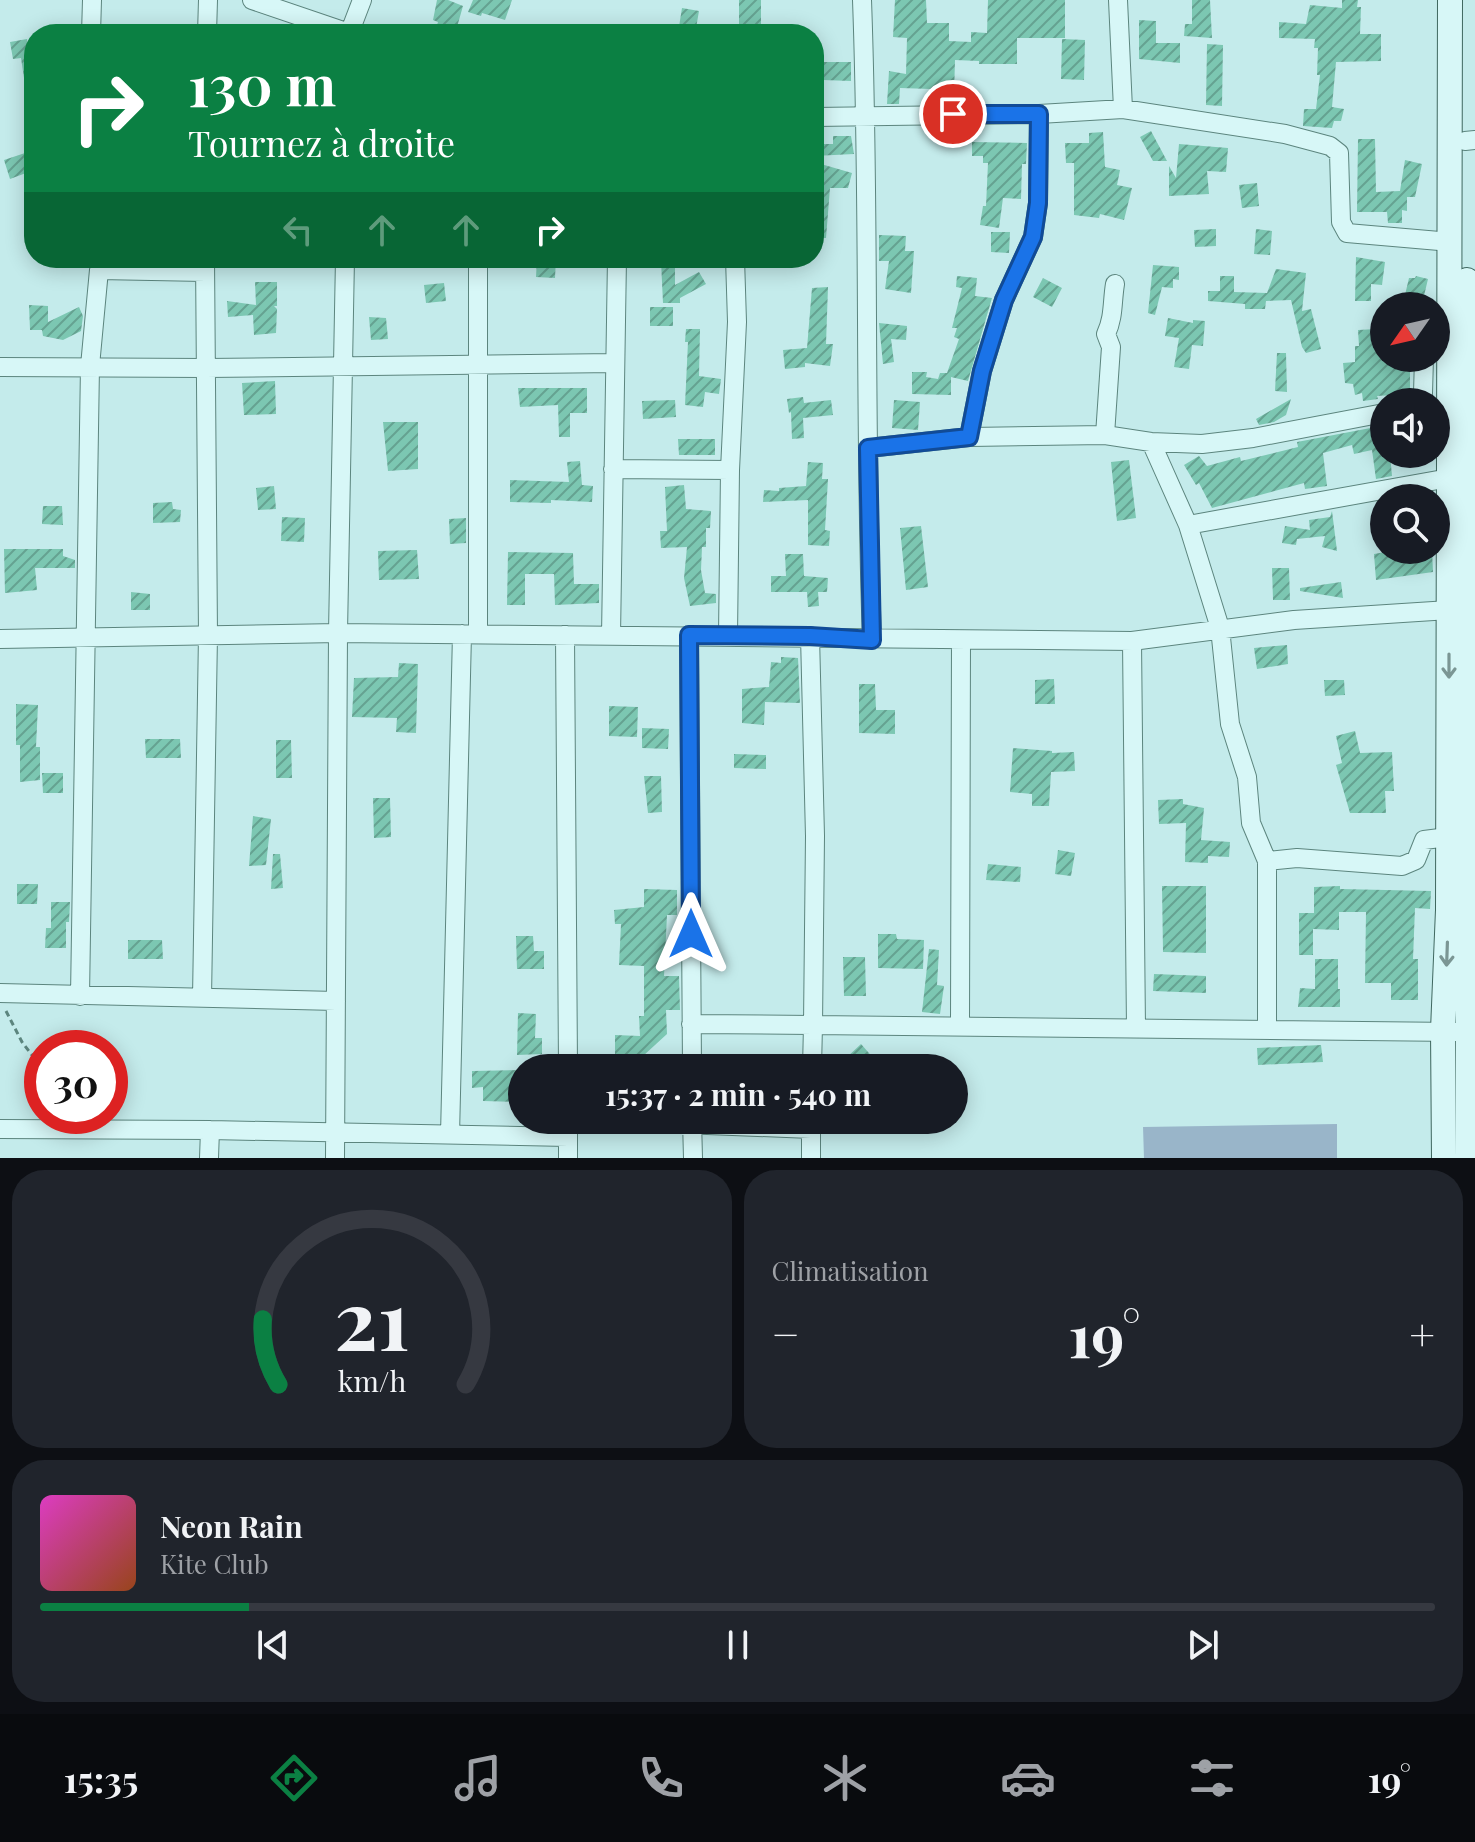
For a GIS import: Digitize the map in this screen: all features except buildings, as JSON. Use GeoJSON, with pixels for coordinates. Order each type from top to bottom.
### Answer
{"type":"FeatureCollection","features":[{"type":"Feature","properties":{"kind":"main road"},"geometry":{"type":"LineString","coordinates":[[1450,0],[1451,242],[1464,280],[1450,320]]}},
{"type":"Feature","properties":{"kind":"main road"},"geometry":{"type":"LineString","coordinates":[[1457,481],[1472,399],[1464,280],[1470,140],[1466,0]]}},
{"type":"Feature","properties":{"kind":"main road"},"geometry":{"type":"LineString","coordinates":[[1444,1158],[1464,913],[1457,481],[1446,372]]}},
{"type":"Feature","properties":{"kind":"main road"},"geometry":{"type":"LineString","coordinates":[[1458,611],[1448,837],[1464,913]]}},
{"type":"Feature","properties":{"kind":"main road"},"geometry":{"type":"LineString","coordinates":[[1455,1032],[1468,1158]]}},
{"type":"Feature","properties":{"kind":"street"},"geometry":{"type":"LineString","coordinates":[[91,24],[92,0]]}},
{"type":"Feature","properties":{"kind":"street"},"geometry":{"type":"LineString","coordinates":[[207,24],[208,0]]}},
{"type":"Feature","properties":{"kind":"street"},"geometry":{"type":"LineString","coordinates":[[252,0],[321,24]]}},
{"type":"Feature","properties":{"kind":"street"},"geometry":{"type":"LineString","coordinates":[[354,24],[362,0]]}},
{"type":"Feature","properties":{"kind":"street"},"geometry":{"type":"LineString","coordinates":[[862,0],[872,640]]}},
{"type":"Feature","properties":{"kind":"street"},"geometry":{"type":"LineString","coordinates":[[1118,0],[1123,109]]}},
{"type":"Feature","properties":{"kind":"street"},"geometry":{"type":"LineString","coordinates":[[824,117],[1039,114],[1123,109],[1285,134],[1330,146],[1339,153],[1344,231],[1451,242]]}},
{"type":"Feature","properties":{"kind":"street"},"geometry":{"type":"LineString","coordinates":[[969,437],[982,371],[1004,300],[1033,237],[1038,203],[1039,114]]}},
{"type":"Feature","properties":{"kind":"street"},"geometry":{"type":"LineString","coordinates":[[80,996],[90,366],[99,270],[141,268]]}},
{"type":"Feature","properties":{"kind":"street"},"geometry":{"type":"LineString","coordinates":[[202,998],[208,635],[205,268]]}},
{"type":"Feature","properties":{"kind":"street"},"geometry":{"type":"LineString","coordinates":[[335,1158],[338,633],[345,268]]}},
{"type":"Feature","properties":{"kind":"street"},"geometry":{"type":"LineString","coordinates":[[450,1135],[470,634],[478,268]]}},
{"type":"Feature","properties":{"kind":"street"},"geometry":{"type":"LineString","coordinates":[[611,636],[617,268]]}},
{"type":"Feature","properties":{"kind":"street"},"geometry":{"type":"LineString","coordinates":[[728,636],[730,470],[737,322],[735,268]]}},
{"type":"Feature","properties":{"kind":"street"},"geometry":{"type":"LineString","coordinates":[[1105,435],[1111,347],[1106,334],[1113,317],[1111,305],[1115,284]]}},
{"type":"Feature","properties":{"kind":"street"},"geometry":{"type":"LineString","coordinates":[[0,367],[615,363]]}},
{"type":"Feature","properties":{"kind":"street"},"geometry":{"type":"LineString","coordinates":[[868,448],[969,437],[1105,435],[1151,442],[1202,444],[1253,438],[1370,416]]}},
{"type":"Feature","properties":{"kind":"street"},"geometry":{"type":"LineString","coordinates":[[1151,442],[1188,525],[1220,628],[1230,724],[1247,777],[1251,823],[1267,861],[1267,1030]]}},
{"type":"Feature","properties":{"kind":"street"},"geometry":{"type":"LineString","coordinates":[[613,469],[730,470]]}},
{"type":"Feature","properties":{"kind":"street"},"geometry":{"type":"LineString","coordinates":[[1188,525],[1457,481]]}},
{"type":"Feature","properties":{"kind":"street"},"geometry":{"type":"LineString","coordinates":[[0,639],[338,633],[1132,641],[1294,620],[1458,611]]}},
{"type":"Feature","properties":{"kind":"street"},"geometry":{"type":"LineString","coordinates":[[565,635],[568,1054]]}},
{"type":"Feature","properties":{"kind":"street"},"geometry":{"type":"LineString","coordinates":[[689,635],[692,1054]]}},
{"type":"Feature","properties":{"kind":"street"},"geometry":{"type":"LineString","coordinates":[[810,636],[815,836],[812,1054]]}},
{"type":"Feature","properties":{"kind":"street"},"geometry":{"type":"LineString","coordinates":[[960,1026],[961,640]]}},
{"type":"Feature","properties":{"kind":"street"},"geometry":{"type":"LineString","coordinates":[[1132,641],[1136,1028]]}},
{"type":"Feature","properties":{"kind":"street"},"geometry":{"type":"LineString","coordinates":[[1267,861],[1297,858],[1395,867],[1416,860],[1424,840],[1448,837]]}},
{"type":"Feature","properties":{"kind":"street"},"geometry":{"type":"LineString","coordinates":[[2,1000],[80,996],[336,1001]]}},
{"type":"Feature","properties":{"kind":"street"},"geometry":{"type":"LineString","coordinates":[[691,1024],[1455,1032]]}},
{"type":"Feature","properties":{"kind":"street"},"geometry":{"type":"LineString","coordinates":[[0,1129],[450,1135],[508,1132]]}},
{"type":"Feature","properties":{"kind":"street"},"geometry":{"type":"LineString","coordinates":[[209,1158],[210,1130]]}},
{"type":"Feature","properties":{"kind":"street"},"geometry":{"type":"LineString","coordinates":[[568,1134],[568,1158]]}},
{"type":"Feature","properties":{"kind":"street"},"geometry":{"type":"LineString","coordinates":[[692,1134],[693,1158]]}},
{"type":"Feature","properties":{"kind":"street"},"geometry":{"type":"LineString","coordinates":[[811,1134],[811,1158]]}},
{"type":"Feature","properties":{"kind":"path"},"geometry":{"type":"LineString","coordinates":[[2,1000],[24,1045]]}},
{"type":"Feature","properties":{"kind":"shaded area"},"geometry":{"type":"Polygon","coordinates":[[[1337,1124],[1337,1158],[1144,1158],[1143,1127],[1337,1124]]]}},
{"type":"Feature","properties":{"kind":"route"},"geometry":{"type":"LineString","coordinates":[[691,934],[689,635],[872,640],[868,448],[969,437],[982,371],[1004,300],[1033,237],[1038,203],[1039,114],[953,114]]}}]}
